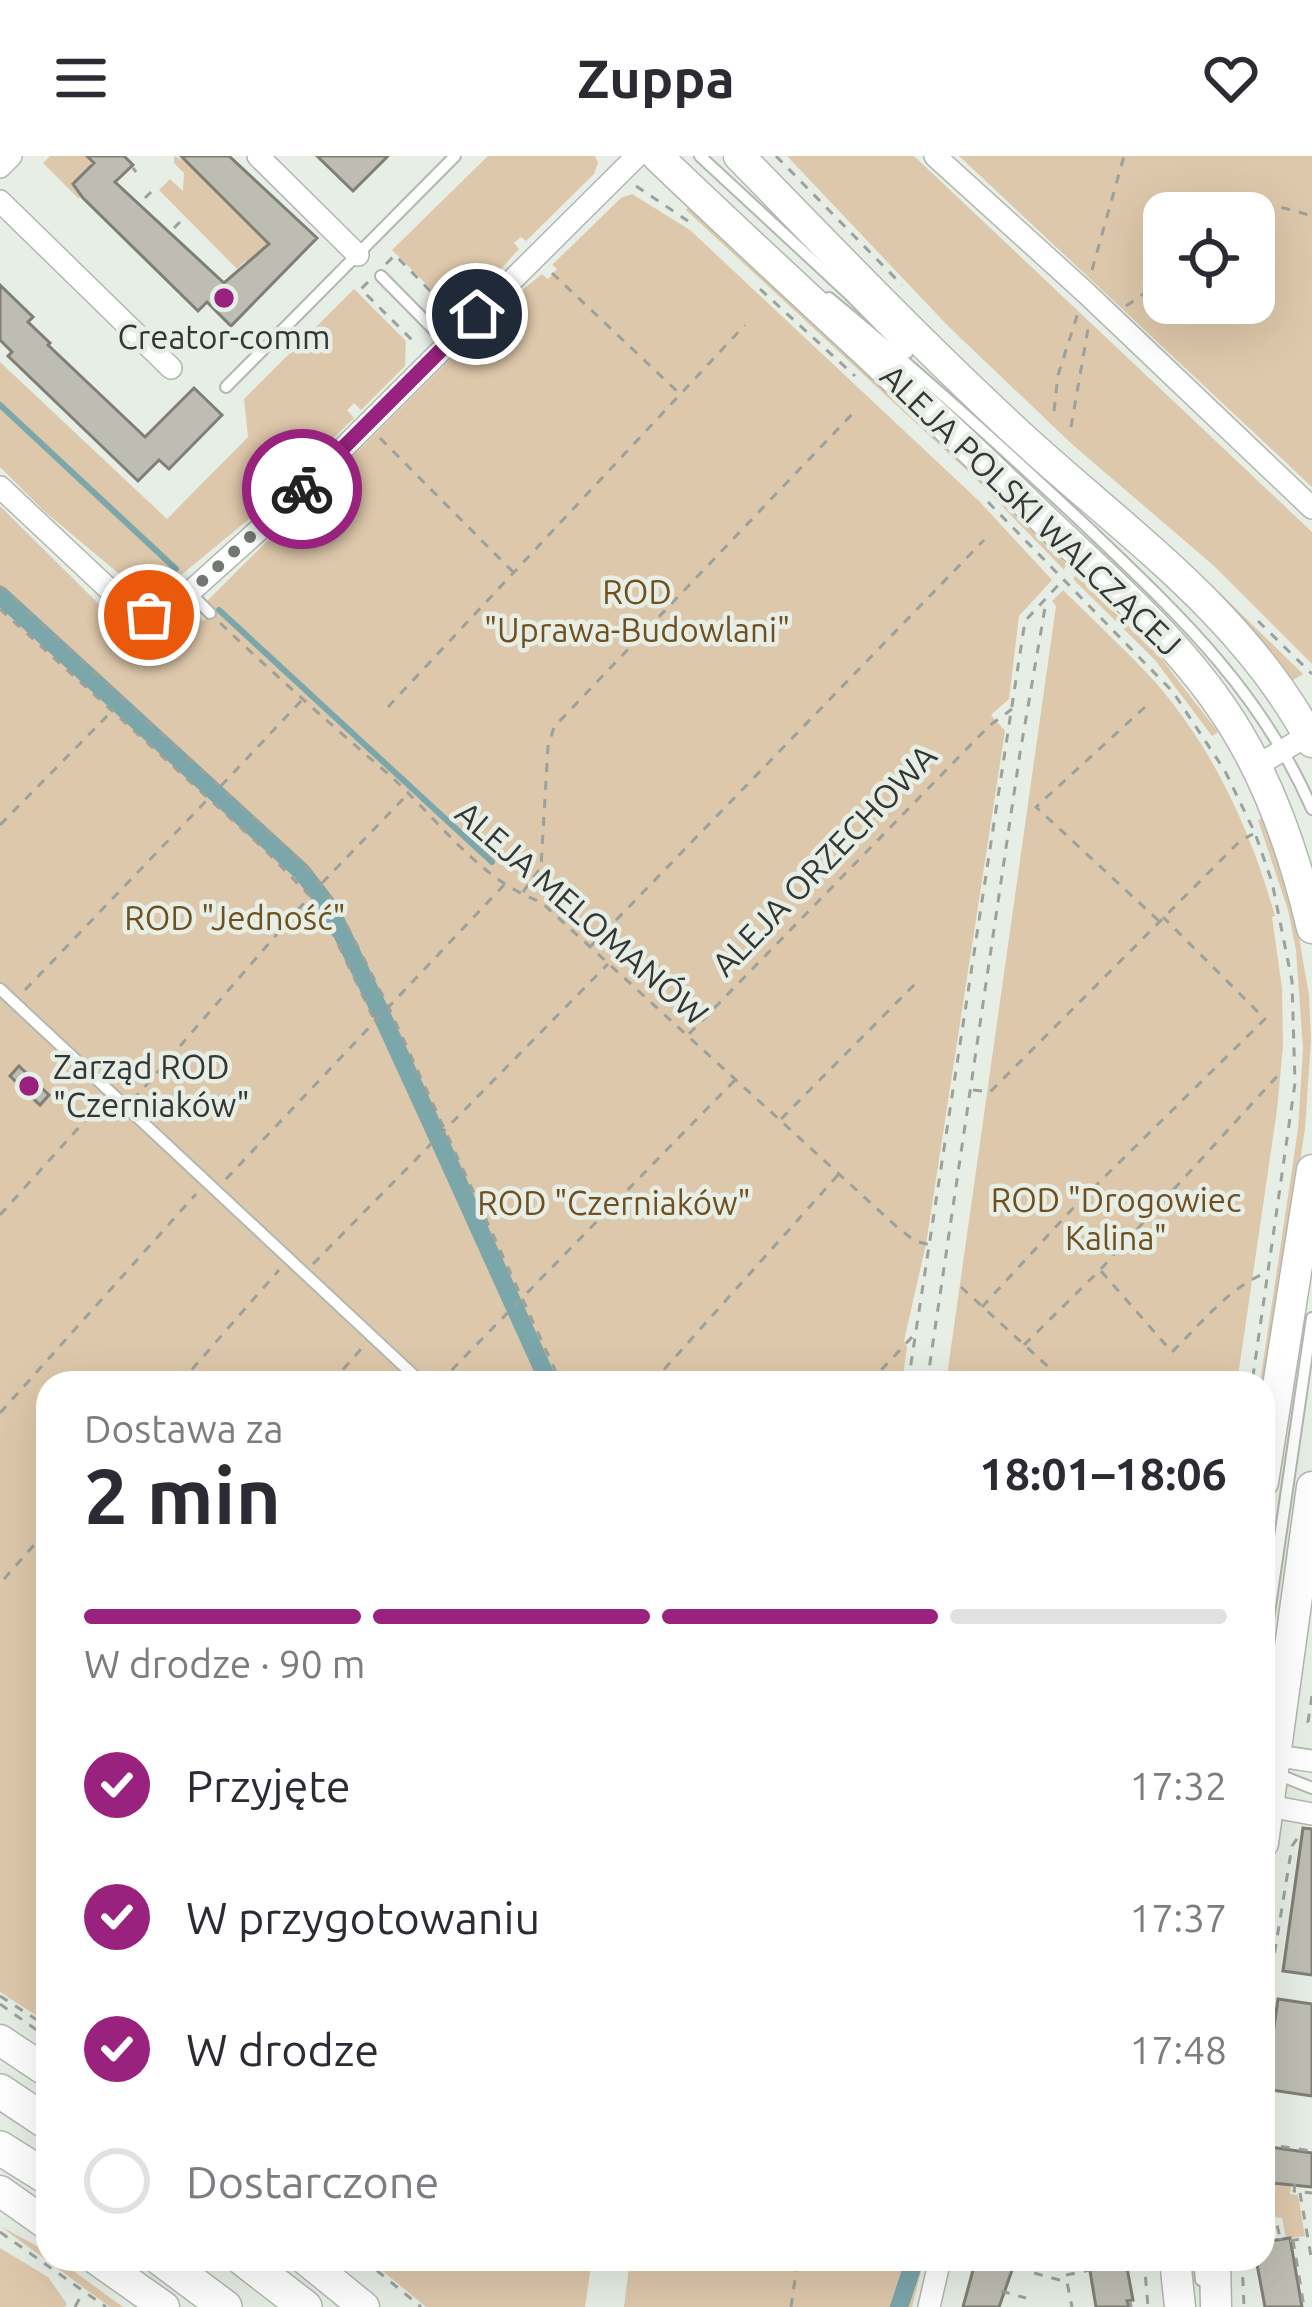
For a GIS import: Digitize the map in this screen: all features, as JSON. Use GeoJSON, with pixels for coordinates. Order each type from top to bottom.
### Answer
{"type":"FeatureCollection","features":[{"type":"Feature","properties":{"kind":"main road","name":"ALEJA POLSKI WALCZĄCEJ"},"geometry":{"type":"LineString","coordinates":[[657,156],[919,397],[1073,569],[1184,660],[1228,717],[1256,766],[1284,832],[1312,928]]}},
{"type":"Feature","properties":{"kind":"main road","name":"ALEJA POLSKI WALCZĄCEJ"},"geometry":{"type":"LineString","coordinates":[[739,156],[978,396],[1197,590],[1257,656],[1304,740]]}},
{"type":"Feature","properties":{"kind":"main road"},"geometry":{"type":"LineString","coordinates":[[1275,1406],[1312,1170]]}},
{"type":"Feature","properties":{"kind":"main road"},"geometry":{"type":"LineString","coordinates":[[1275,1724],[1312,1487]]}},
{"type":"Feature","properties":{"kind":"main road"},"geometry":{"type":"LineString","coordinates":[[0,2040],[36,2064]]}},
{"type":"Feature","properties":{"kind":"main road"},"geometry":{"type":"LineString","coordinates":[[0,2091],[36,2115]]}},
{"type":"Feature","properties":{"kind":"main road"},"geometry":{"type":"LineString","coordinates":[[0,2148],[36,2170]]}},
{"type":"Feature","properties":{"kind":"main road"},"geometry":{"type":"LineString","coordinates":[[0,2191],[36,2216]]}},
{"type":"Feature","properties":{"kind":"main road"},"geometry":{"type":"LineString","coordinates":[[113,2271],[164,2307]]}},
{"type":"Feature","properties":{"kind":"main road"},"geometry":{"type":"LineString","coordinates":[[177,2271],[225,2307]]}},
{"type":"Feature","properties":{"kind":"main road"},"geometry":{"type":"LineString","coordinates":[[258,2271],[304,2307]]}},
{"type":"Feature","properties":{"kind":"main road"},"geometry":{"type":"LineString","coordinates":[[320,2271],[364,2307]]}},
{"type":"Feature","properties":{"kind":"main road"},"geometry":{"type":"LineString","coordinates":[[1176,2271],[1180,2307]]}},
{"type":"Feature","properties":{"kind":"main road"},"geometry":{"type":"LineString","coordinates":[[1215,2271],[1216,2307]]}},
{"type":"Feature","properties":{"kind":"street"},"geometry":{"type":"LineString","coordinates":[[0,167],[11,156]]}},
{"type":"Feature","properties":{"kind":"street"},"geometry":{"type":"LineString","coordinates":[[258,156],[358,256]]}},
{"type":"Feature","properties":{"kind":"street"},"geometry":{"type":"LineString","coordinates":[[0,487],[108,592],[139,614],[166,612],[280,511],[637,156]]}},
{"type":"Feature","properties":{"kind":"street"},"geometry":{"type":"LineString","coordinates":[[935,156],[1312,508]]}},
{"type":"Feature","properties":{"kind":"street"},"geometry":{"type":"LineString","coordinates":[[0,201],[171,368]]}},
{"type":"Feature","properties":{"kind":"street"},"geometry":{"type":"LineString","coordinates":[[1256,766],[1304,740]]}},
{"type":"Feature","properties":{"kind":"street"},"geometry":{"type":"LineString","coordinates":[[1275,1762],[1312,1761]]}},
{"type":"Feature","properties":{"kind":"street"},"geometry":{"type":"LineString","coordinates":[[1275,1808],[1308,1819]]}},
{"type":"Feature","properties":{"kind":"street"},"geometry":{"type":"LineString","coordinates":[[929,2307],[937,2271]]}},
{"type":"Feature","properties":{"kind":"lane"},"geometry":{"type":"LineString","coordinates":[[226,387],[455,156]]}},
{"type":"Feature","properties":{"kind":"lane"},"geometry":{"type":"LineString","coordinates":[[700,156],[850,295],[1304,740],[1312,809]]}},
{"type":"Feature","properties":{"kind":"lane"},"geometry":{"type":"LineString","coordinates":[[756,251],[810,282],[946,394]]}},
{"type":"Feature","properties":{"kind":"lane"},"geometry":{"type":"LineString","coordinates":[[384,269],[447,343]]}},
{"type":"Feature","properties":{"kind":"lane"},"geometry":{"type":"LineString","coordinates":[[190,593],[210,614]]}},
{"type":"Feature","properties":{"kind":"lane"},"geometry":{"type":"LineString","coordinates":[[0,989],[409,1371]]}},
{"type":"Feature","properties":{"kind":"lane"},"geometry":{"type":"LineString","coordinates":[[1275,1572],[1312,1318]]}},
{"type":"Feature","properties":{"kind":"lane"},"geometry":{"type":"LineString","coordinates":[[1275,1766],[1312,1788]]}},
{"type":"Feature","properties":{"kind":"lane"},"geometry":{"type":"LineString","coordinates":[[1200,2271],[1203,2307]]}},
{"type":"Feature","properties":{"kind":"path"},"geometry":{"type":"LineString","coordinates":[[776,156],[912,297]]}},
{"type":"Feature","properties":{"kind":"path"},"geometry":{"type":"LineString","coordinates":[[1054,411],[1058,375],[1124,156]]}},
{"type":"Feature","properties":{"kind":"path"},"geometry":{"type":"LineString","coordinates":[[630,181],[695,226]]}},
{"type":"Feature","properties":{"kind":"path"},"geometry":{"type":"LineString","coordinates":[[145,198],[151,192]]}},
{"type":"Feature","properties":{"kind":"path"},"geometry":{"type":"LineString","coordinates":[[1275,206],[1312,216]]}},
{"type":"Feature","properties":{"kind":"path"},"geometry":{"type":"LineString","coordinates":[[174,228],[180,222]]}},
{"type":"Feature","properties":{"kind":"path"},"geometry":{"type":"LineString","coordinates":[[384,269],[394,255],[446,308]]}},
{"type":"Feature","properties":{"kind":"path"},"geometry":{"type":"LineString","coordinates":[[553,274],[681,395]]}},
{"type":"Feature","properties":{"kind":"path"},"geometry":{"type":"LineString","coordinates":[[368,282],[361,289],[412,340]]}},
{"type":"Feature","properties":{"kind":"path"},"geometry":{"type":"LineString","coordinates":[[757,285],[864,384]]}},
{"type":"Feature","properties":{"kind":"path"},"geometry":{"type":"LineString","coordinates":[[1071,427],[1090,330],[1085,292]]}},
{"type":"Feature","properties":{"kind":"path"},"geometry":{"type":"LineString","coordinates":[[1119,310],[1143,294]]}},
{"type":"Feature","properties":{"kind":"path"},"geometry":{"type":"LineString","coordinates":[[388,707],[745,325]]}},
{"type":"Feature","properties":{"kind":"path"},"geometry":{"type":"LineString","coordinates":[[521,895],[541,867],[548,747],[554,727],[856,410]]}},
{"type":"Feature","properties":{"kind":"path"},"geometry":{"type":"LineString","coordinates":[[384,441],[514,573]]}},
{"type":"Feature","properties":{"kind":"path"},"geometry":{"type":"LineString","coordinates":[[980,493],[1073,569],[1173,692],[1225,771],[1255,833],[1285,933],[1295,1021],[1294,1083],[1254,1371]]}},
{"type":"Feature","properties":{"kind":"path"},"geometry":{"type":"LineString","coordinates":[[590,947],[985,540]]}},
{"type":"Feature","properties":{"kind":"path"},"geometry":{"type":"LineString","coordinates":[[910,1371],[1024,621],[1073,569]]}},
{"type":"Feature","properties":{"kind":"path"},"geometry":{"type":"LineString","coordinates":[[0,586],[322,884],[388,1006],[555,1371]]}},
{"type":"Feature","properties":{"kind":"path"},"geometry":{"type":"LineString","coordinates":[[929,1371],[1047,597]]}},
{"type":"Feature","properties":{"kind":"path"},"geometry":{"type":"LineString","coordinates":[[0,609],[209,798],[323,914],[375,1020]]}},
{"type":"Feature","properties":{"kind":"path","name":"ALEJA MELOMANÓW"},"geometry":{"type":"LineString","coordinates":[[210,614],[506,884],[542,902],[839,1174],[915,1241],[928,1244]]}},
{"type":"Feature","properties":{"kind":"path"},"geometry":{"type":"LineString","coordinates":[[1256,620],[1312,674]]}},
{"type":"Feature","properties":{"kind":"path"},"geometry":{"type":"LineString","coordinates":[[221,787],[302,700]]}},
{"type":"Feature","properties":{"kind":"path"},"geometry":{"type":"LineString","coordinates":[[982,1306],[1265,1019],[1036,807],[1145,707]]}},
{"type":"Feature","properties":{"kind":"path","name":"ALEJA ORZECHOWA"},"geometry":{"type":"LineString","coordinates":[[688,1036],[995,720],[1013,709]]}},
{"type":"Feature","properties":{"kind":"path"},"geometry":{"type":"LineString","coordinates":[[0,825],[113,710]]}},
{"type":"Feature","properties":{"kind":"path"},"geometry":{"type":"LineString","coordinates":[[322,884],[408,793]]}},
{"type":"Feature","properties":{"kind":"path"},"geometry":{"type":"LineString","coordinates":[[14,1002],[209,798]]}},
{"type":"Feature","properties":{"kind":"path"},"geometry":{"type":"LineString","coordinates":[[970,1089],[990,1092],[1240,841],[1255,833]]}},
{"type":"Feature","properties":{"kind":"path"},"geometry":{"type":"LineString","coordinates":[[39,1371],[506,884]]}},
{"type":"Feature","properties":{"kind":"path"},"geometry":{"type":"LineString","coordinates":[[126,1108],[308,899]]}},
{"type":"Feature","properties":{"kind":"path"},"geometry":{"type":"LineString","coordinates":[[304,1274],[608,964]]}},
{"type":"Feature","properties":{"kind":"path"},"geometry":{"type":"LineString","coordinates":[[780,1119],[919,980]]}},
{"type":"Feature","properties":{"kind":"path"},"geometry":{"type":"LineString","coordinates":[[1024,1345],[1100,1270],[1280,1073]]}},
{"type":"Feature","properties":{"kind":"path"},"geometry":{"type":"LineString","coordinates":[[451,1371],[736,1079]]}},
{"type":"Feature","properties":{"kind":"path"},"geometry":{"type":"LineString","coordinates":[[0,1215],[110,1094]]}},
{"type":"Feature","properties":{"kind":"path"},"geometry":{"type":"LineString","coordinates":[[663,1371],[839,1174]]}},
{"type":"Feature","properties":{"kind":"path"},"geometry":{"type":"LineString","coordinates":[[191,1371],[289,1260]]}},
{"type":"Feature","properties":{"kind":"path"},"geometry":{"type":"LineString","coordinates":[[1100,1270],[1172,1352],[1252,1278],[1270,1271]]}},
{"type":"Feature","properties":{"kind":"path"},"geometry":{"type":"LineString","coordinates":[[961,1287],[1053,1371]]}},
{"type":"Feature","properties":{"kind":"path"},"geometry":{"type":"LineString","coordinates":[[880,1371],[915,1334]]}},
{"type":"Feature","properties":{"kind":"path"},"geometry":{"type":"LineString","coordinates":[[342,1371],[372,1337]]}},
{"type":"Feature","properties":{"kind":"path"},"geometry":{"type":"LineString","coordinates":[[0,1413],[36,1374]]}},
{"type":"Feature","properties":{"kind":"path"},"geometry":{"type":"LineString","coordinates":[[4,1579],[36,1543]]}},
{"type":"Feature","properties":{"kind":"path"},"geometry":{"type":"LineString","coordinates":[[1312,1696],[1308,1722],[1312,1731]]}},
{"type":"Feature","properties":{"kind":"path"},"geometry":{"type":"LineString","coordinates":[[1275,1950],[1292,1846],[1308,1819]]}},
{"type":"Feature","properties":{"kind":"path"},"geometry":{"type":"LineString","coordinates":[[0,1996],[36,2019]]}},
{"type":"Feature","properties":{"kind":"path"},"geometry":{"type":"LineString","coordinates":[[0,2004],[36,2030]]}},
{"type":"Feature","properties":{"kind":"path"},"geometry":{"type":"LineString","coordinates":[[1275,2146],[1312,2151]]}},
{"type":"Feature","properties":{"kind":"path"},"geometry":{"type":"LineString","coordinates":[[1295,2184],[1294,2192],[1312,2193]]}},
{"type":"Feature","properties":{"kind":"path"},"geometry":{"type":"LineString","coordinates":[[1300,2193],[1312,2262]]}},
{"type":"Feature","properties":{"kind":"path"},"geometry":{"type":"LineString","coordinates":[[0,2232],[36,2257]]}},
{"type":"Feature","properties":{"kind":"path"},"geometry":{"type":"LineString","coordinates":[[1304,2307],[1292,2240],[1307,2237]]}},
{"type":"Feature","properties":{"kind":"path"},"geometry":{"type":"LineString","coordinates":[[56,2271],[106,2307]]}},
{"type":"Feature","properties":{"kind":"path"},"geometry":{"type":"LineString","coordinates":[[378,2271],[421,2307]]}},
{"type":"Feature","properties":{"kind":"path"},"geometry":{"type":"LineString","coordinates":[[791,2307],[796,2271]]}},
{"type":"Feature","properties":{"kind":"path"},"geometry":{"type":"LineString","coordinates":[[1066,2271],[1072,2307]]}},
{"type":"Feature","properties":{"kind":"path"},"geometry":{"type":"LineString","coordinates":[[1066,2275],[1085,2271]]}},
{"type":"Feature","properties":{"kind":"path"},"geometry":{"type":"LineString","coordinates":[[1145,2271],[1148,2307]]}},
{"type":"Feature","properties":{"kind":"path"},"geometry":{"type":"LineString","coordinates":[[1242,2271],[1244,2307]]}},
{"type":"Feature","properties":{"kind":"path"},"geometry":{"type":"LineString","coordinates":[[1034,2273],[1067,2282]]}},
{"type":"Feature","properties":{"kind":"path"},"geometry":{"type":"LineString","coordinates":[[75,2307],[84,2291]]}},
{"type":"Feature","properties":{"kind":"path"},"geometry":{"type":"LineString","coordinates":[[1001,2291],[1026,2298]]}},
{"type":"Feature","properties":{"kind":"green space"},"geometry":{"type":"Polygon","coordinates":[[[50,156],[87,156],[94,163],[79,199],[43,163],[50,156]]]}},
{"type":"Feature","properties":{"kind":"green space"},"geometry":{"type":"Polygon","coordinates":[[[174,156],[194,165],[262,237],[272,241],[249,264],[245,261],[237,269],[159,190],[170,179],[183,191],[184,173],[174,156]]]}},
{"type":"Feature","properties":{"kind":"green space"},"geometry":{"type":"Polygon","coordinates":[[[488,156],[595,156],[598,163],[594,174],[526,241],[521,237],[514,243],[519,249],[470,303],[445,303],[392,250],[488,156]]]}},
{"type":"Feature","properties":{"kind":"green space"},"geometry":{"type":"Polygon","coordinates":[[[762,156],[950,349],[1075,466],[1188,562],[1303,674],[1290,682],[933,335],[762,156]]]}},
{"type":"Feature","properties":{"kind":"green space"},"geometry":{"type":"Polygon","coordinates":[[[787,156],[914,156],[1312,532],[1312,664],[1213,565],[1074,446],[948,326],[787,156]]]}},
{"type":"Feature","properties":{"kind":"green space"},"geometry":{"type":"Polygon","coordinates":[[[959,156],[1312,156],[1312,487],[959,156]]]}},
{"type":"Feature","properties":{"kind":"green space"},"geometry":{"type":"Polygon","coordinates":[[[632,194],[690,230],[979,501],[1052,580],[1019,616],[1009,699],[991,715],[1005,731],[926,1244],[904,1341],[904,1371],[36,1371],[36,2015],[0,1992],[0,506],[125,630],[163,632],[196,614],[203,621],[213,610],[206,602],[508,302],[542,274],[548,279],[557,269],[552,265],[621,198],[632,194]]]}},
{"type":"Feature","properties":{"kind":"green space"},"geometry":{"type":"Polygon","coordinates":[[[690,205],[988,480],[1066,564],[1064,570],[974,477],[686,210],[690,205]]]}},
{"type":"Feature","properties":{"kind":"green space"},"geometry":{"type":"Polygon","coordinates":[[[354,289],[406,341],[405,366],[361,410],[354,403],[347,410],[354,418],[261,509],[157,595],[142,593],[44,511],[0,467],[0,362],[167,519],[248,437],[244,399],[354,289]]]}},
{"type":"Feature","properties":{"kind":"green space"},"geometry":{"type":"Polygon","coordinates":[[[1076,575],[1157,653],[1218,732],[1212,736],[1155,660],[1073,579],[1076,575]]]}},
{"type":"Feature","properties":{"kind":"green space","name":"ROD \"Drogowiec Kalina\""},"geometry":{"type":"Polygon","coordinates":[[[1063,590],[1177,709],[1228,793],[1275,916],[1283,1046],[1239,1371],[948,1371],[1056,606],[1052,601],[1063,590]]]}},
{"type":"Feature","properties":{"kind":"green space"},"geometry":{"type":"Polygon","coordinates":[[[1264,817],[1294,909],[1309,995],[1311,1040],[1305,1129],[1268,1371],[1262,1371],[1298,1129],[1303,1048],[1296,950],[1258,820],[1264,817]]]}},
{"type":"Feature","properties":{"kind":"green space"},"geometry":{"type":"Polygon","coordinates":[[[1275,2184],[1291,2186],[1290,2194],[1298,2195],[1305,2236],[1286,2239],[1282,2218],[1275,2217],[1275,2184]]]}},
{"type":"Feature","properties":{"kind":"green space"},"geometry":{"type":"Polygon","coordinates":[[[0,2226],[36,2246],[36,2253],[0,2226]]]}},
{"type":"Feature","properties":{"kind":"green space"},"geometry":{"type":"Polygon","coordinates":[[[0,2248],[48,2277],[67,2304],[65,2307],[0,2307],[0,2248]]]}},
{"type":"Feature","properties":{"kind":"green space"},"geometry":{"type":"Polygon","coordinates":[[[61,2271],[74,2271],[123,2307],[110,2307],[61,2271]]]}},
{"type":"Feature","properties":{"kind":"green space"},"geometry":{"type":"Polygon","coordinates":[[[382,2271],[590,2271],[585,2307],[426,2307],[382,2271]]]}},
{"type":"Feature","properties":{"kind":"green space"},"geometry":{"type":"Polygon","coordinates":[[[628,2271],[921,2271],[912,2307],[624,2307],[628,2271]]]}},
{"type":"Feature","properties":{"kind":"building"},"geometry":{"type":"Polygon","coordinates":[[[87,156],[124,156],[133,165],[115,182],[224,283],[269,244],[181,156],[229,156],[317,238],[231,326],[207,302],[198,311],[83,198],[73,184],[94,163],[87,156]]]}},
{"type":"Feature","properties":{"kind":"building"},"geometry":{"type":"Polygon","coordinates":[[[317,156],[388,156],[353,191],[317,156]]]}},
{"type":"Feature","properties":{"kind":"building"},"geometry":{"type":"Polygon","coordinates":[[[0,285],[33,317],[28,322],[48,345],[145,437],[194,388],[222,415],[169,469],[159,460],[138,481],[8,356],[12,352],[0,340],[0,285]]]}},
{"type":"Feature","properties":{"kind":"building","name":"Zarząd ROD \"Czerniaków\""},"geometry":{"type":"Polygon","coordinates":[[[19,1066],[49,1095],[40,1105],[10,1076],[19,1066]]]}},
{"type":"Feature","properties":{"kind":"building"},"geometry":{"type":"Polygon","coordinates":[[[1303,1828],[1312,1829],[1312,1975],[1283,1971],[1303,1828]]]}},
{"type":"Feature","properties":{"kind":"building"},"geometry":{"type":"Polygon","coordinates":[[[1278,1999],[1312,2004],[1312,2096],[1275,2090],[1278,1999]]]}},
{"type":"Feature","properties":{"kind":"building"},"geometry":{"type":"Polygon","coordinates":[[[1275,2148],[1312,2153],[1312,2187],[1275,2183],[1275,2148]]]}},
{"type":"Feature","properties":{"kind":"building"},"geometry":{"type":"Polygon","coordinates":[[[1290,2238],[1302,2307],[1265,2307],[1258,2271],[1275,2271],[1275,2240],[1290,2238]]]}},
{"type":"Feature","properties":{"kind":"building"},"geometry":{"type":"Polygon","coordinates":[[[973,2271],[1012,2271],[999,2307],[963,2307],[973,2271]]]}},
{"type":"Feature","properties":{"kind":"building"},"geometry":{"type":"Polygon","coordinates":[[[1090,2271],[1128,2271],[1133,2300],[1127,2301],[1129,2307],[1096,2307],[1090,2271]]]}},
{"type":"Feature","properties":{"kind":"waterway"},"geometry":{"type":"LineString","coordinates":[[0,405],[176,569]]}},
{"type":"Feature","properties":{"kind":"waterway"},"geometry":{"type":"LineString","coordinates":[[0,595],[302,872],[329,907],[380,1011]]}},
{"type":"Feature","properties":{"kind":"waterway"},"geometry":{"type":"LineString","coordinates":[[219,610],[492,862]]}},
{"type":"Feature","properties":{"kind":"waterway"},"geometry":{"type":"LineString","coordinates":[[383,1018],[438,1138]]}},
{"type":"Feature","properties":{"kind":"waterway"},"geometry":{"type":"LineString","coordinates":[[439,1140],[544,1371]]}},
{"type":"Feature","properties":{"kind":"waterway"},"geometry":{"type":"LineString","coordinates":[[899,2307],[911,2271]]}},
{"type":"Feature","properties":{"kind":"way so far"},"geometry":{"type":"LineString","coordinates":[[149,615],[174,607],[302,489]]}},
{"type":"Feature","properties":{"kind":"place","name":"Creator-comm"},"geometry":{"type":"Point","coordinates":[224,298]}},
{"type":"Feature","properties":{"kind":"place","name":"Zarząd ROD \"Czerniaków\""},"geometry":{"type":"Point","coordinates":[29,1086]}},
{"type":"Feature","properties":{"kind":"route"},"geometry":{"type":"LineString","coordinates":[[302,489],[477,314]]}},
{"type":"Feature","properties":{"kind":"park label","name":"ROD \"Uprawa-Budowlani\""},"geometry":{"type":"Point","coordinates":[637,611]}},
{"type":"Feature","properties":{"kind":"park label","name":"ROD \"Jedność\""},"geometry":{"type":"Point","coordinates":[235,918]}},
{"type":"Feature","properties":{"kind":"park label","name":"ROD \"Czerniaków\""},"geometry":{"type":"Point","coordinates":[614,1203]}}]}
